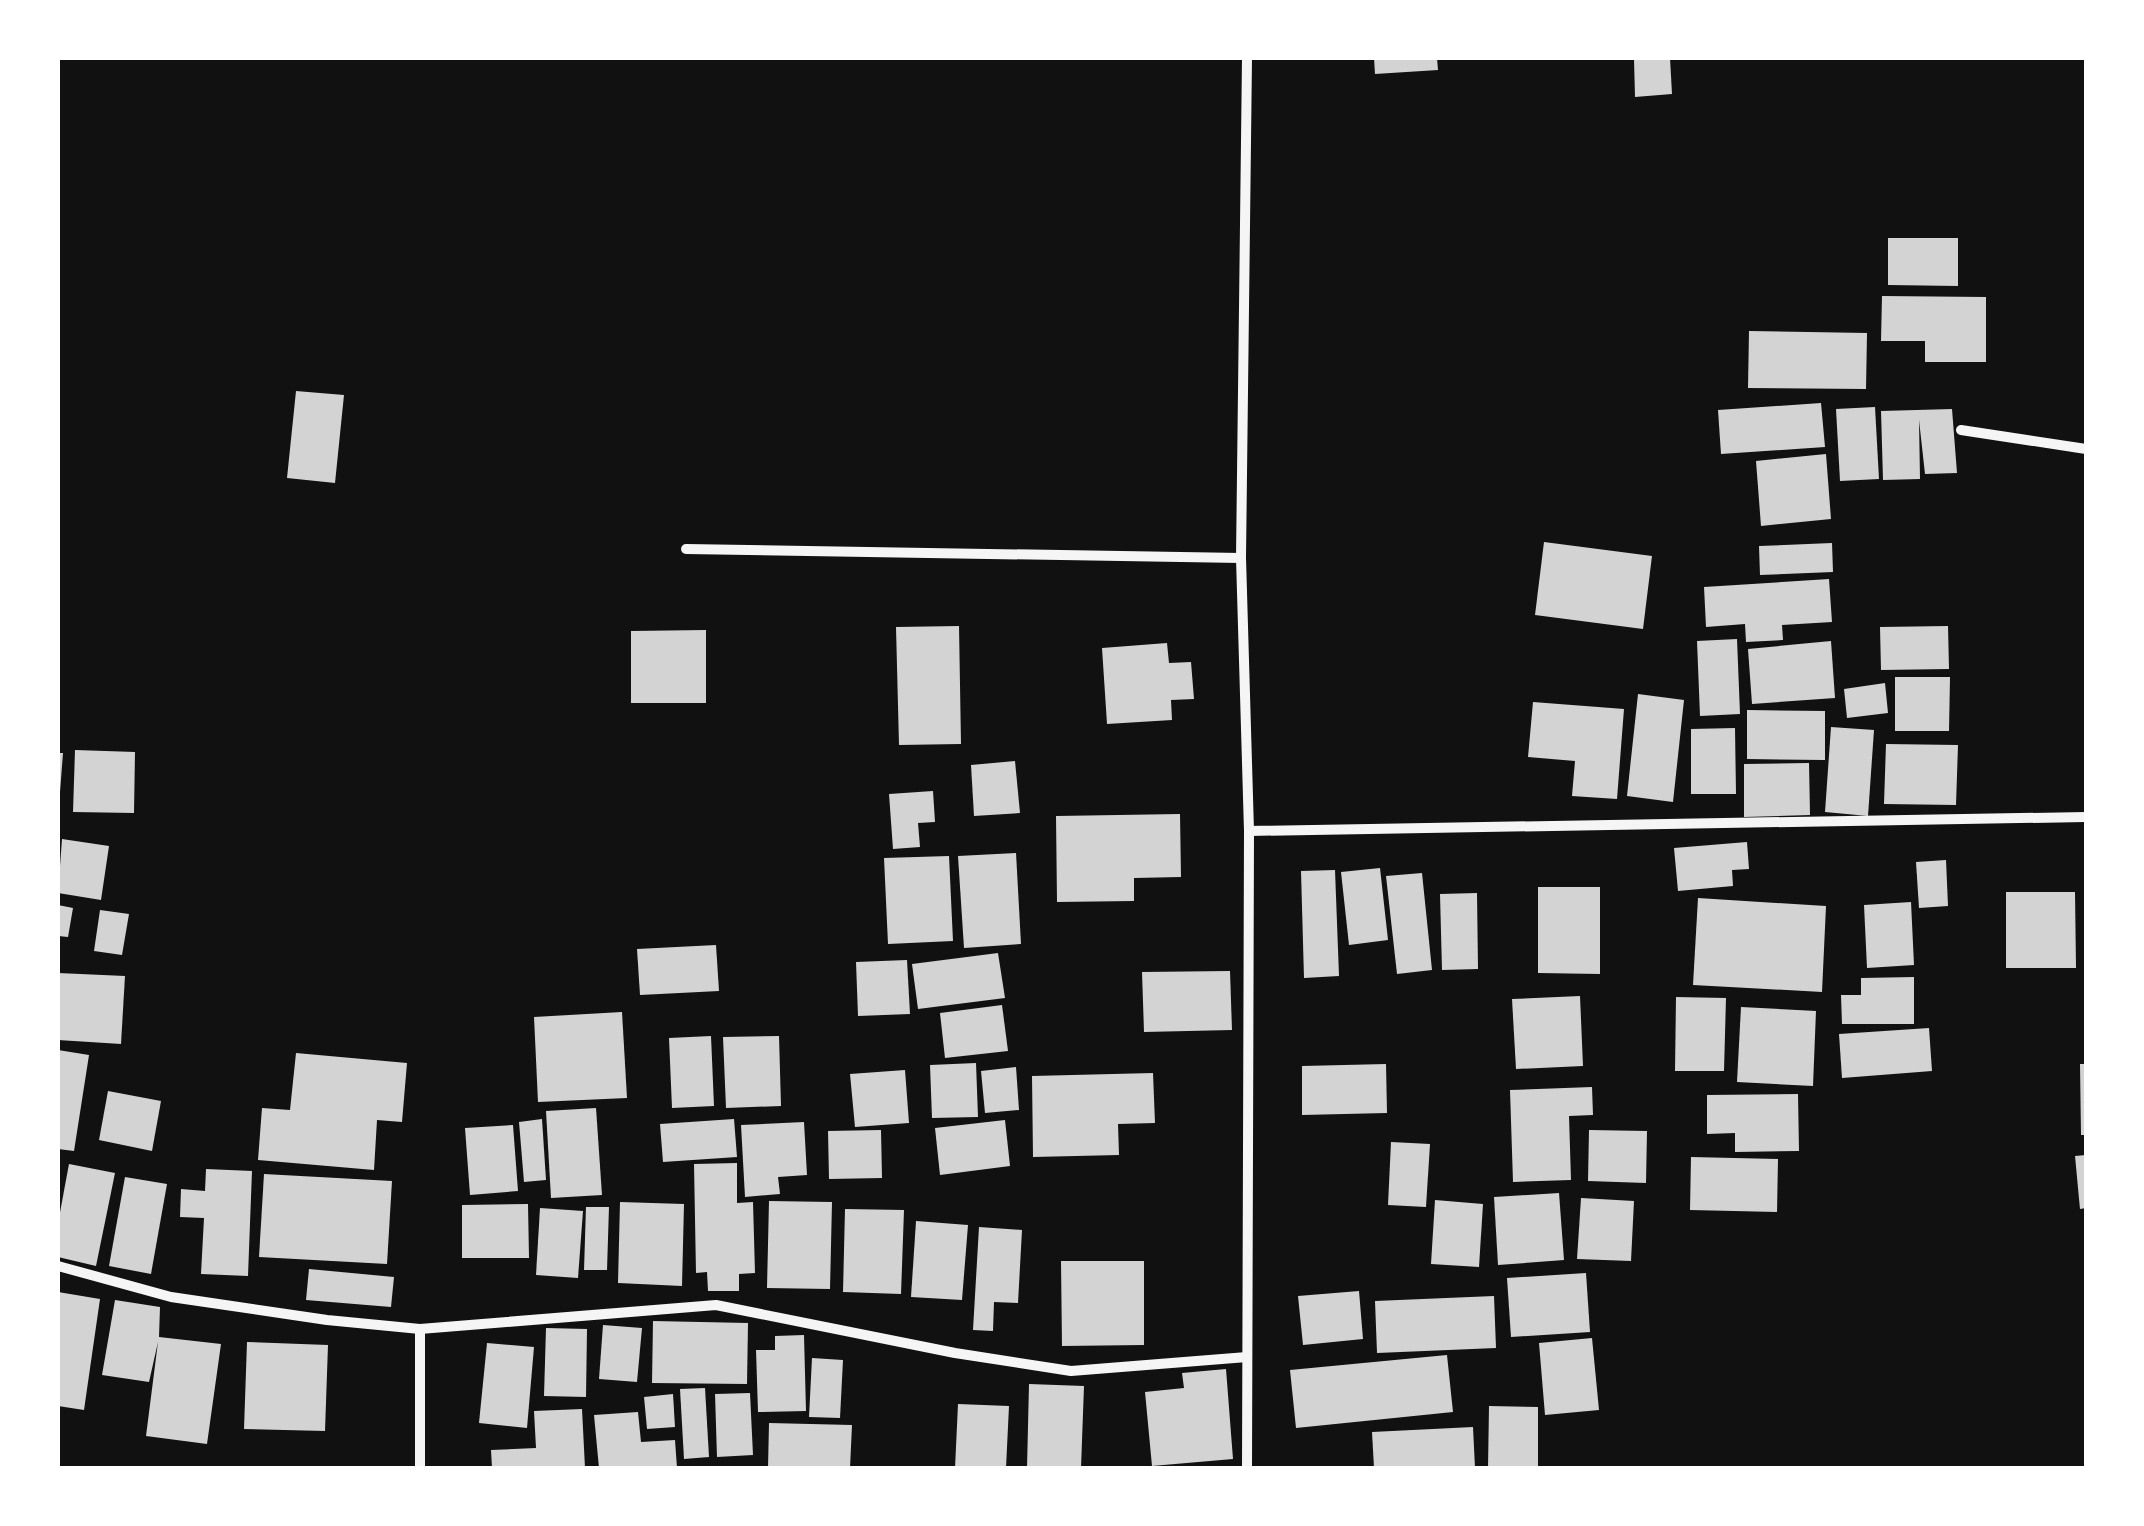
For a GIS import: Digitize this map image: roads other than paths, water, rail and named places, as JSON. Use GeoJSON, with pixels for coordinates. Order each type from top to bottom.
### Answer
{"type":"FeatureCollection","features":[{"type":"Feature","properties":{"kind":"street"},"geometry":{"type":"LineString","coordinates":[[1247,58],[1241,558],[1248,831],[1248,1468]]}},
{"type":"Feature","properties":{"kind":"street"},"geometry":{"type":"LineString","coordinates":[[1961,430],[2086,448]]}},
{"type":"Feature","properties":{"kind":"street"},"geometry":{"type":"LineString","coordinates":[[686,549],[1241,558]]}},
{"type":"Feature","properties":{"kind":"street"},"geometry":{"type":"LineString","coordinates":[[1248,831],[2086,817]]}},
{"type":"Feature","properties":{"kind":"street"},"geometry":{"type":"LineString","coordinates":[[58,1266],[171,1297],[420,1329],[716,1305],[955,1353],[1071,1371],[1247,1357]]}},
{"type":"Feature","properties":{"kind":"street"},"geometry":{"type":"LineString","coordinates":[[420,1329],[420,1468]]}}]}
